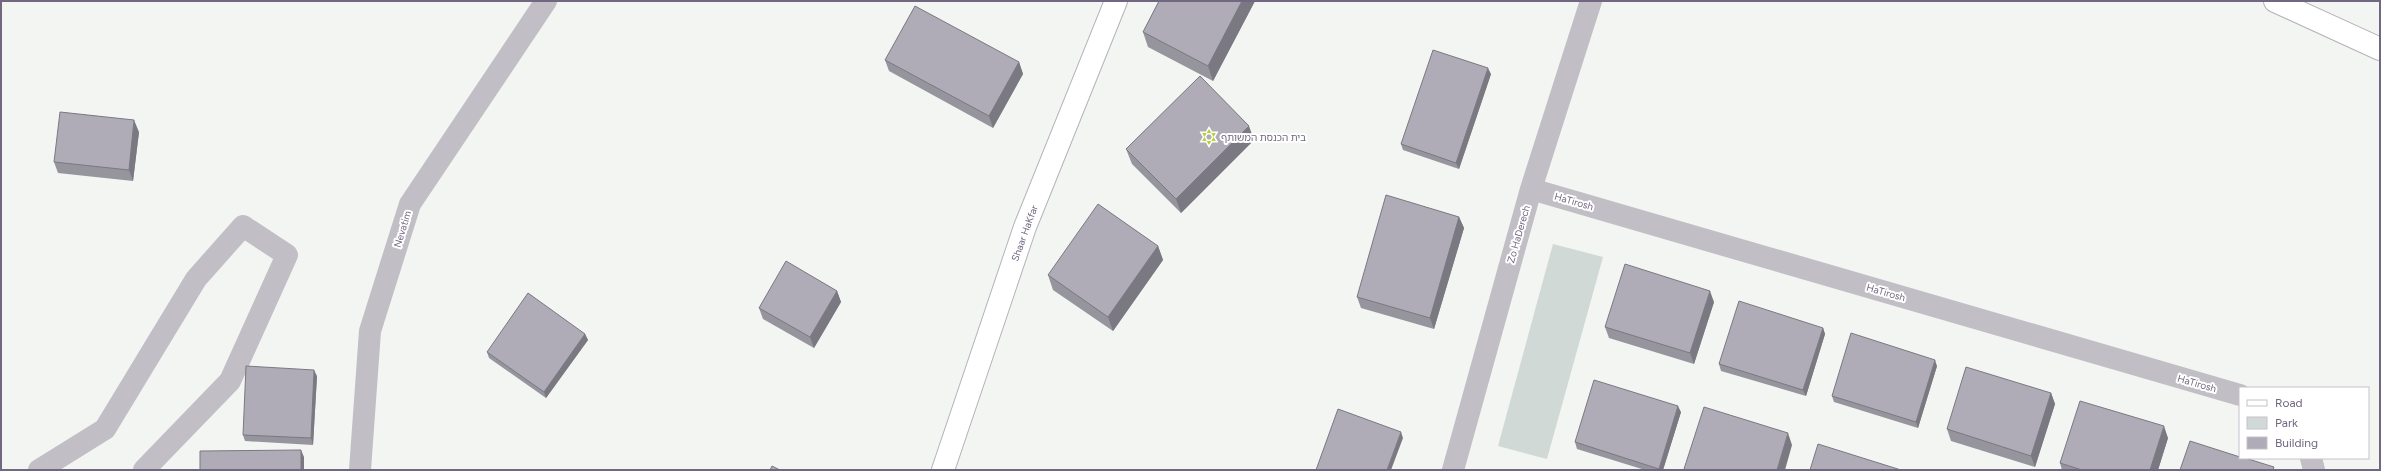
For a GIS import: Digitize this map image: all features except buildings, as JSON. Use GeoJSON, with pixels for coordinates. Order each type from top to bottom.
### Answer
{"type":"FeatureCollection","features":[{"type":"Feature","properties":{"kind":"main road","name":"Shaar HaKfar"},"geometry":{"type":"LineString","coordinates":[[942,470],[1025,227],[1116,1]]}},
{"type":"Feature","properties":{"kind":"main road"},"geometry":{"type":"LineString","coordinates":[[2275,1],[2380,49]]}},
{"type":"Feature","properties":{"kind":"street","name":"Nevatim"},"geometry":{"type":"LineString","coordinates":[[360,470],[370,331],[410,204],[546,1]]}},
{"type":"Feature","properties":{"kind":"street","name":"Zo HaDerech"},"geometry":{"type":"LineString","coordinates":[[1453,470],[1531,189],[1591,1]]}},
{"type":"Feature","properties":{"kind":"street","name":"HaTirosh"},"geometry":{"type":"LineString","coordinates":[[1531,189],[2239,395]]}},
{"type":"Feature","properties":{"kind":"street"},"geometry":{"type":"LineString","coordinates":[[39,470],[105,429],[196,279],[243,226],[287,255],[230,381],[144,470]]}},
{"type":"Feature","properties":{"kind":"street"},"geometry":{"type":"LineString","coordinates":[[2311,459],[2314,470]]}},
{"type":"Feature","properties":{"kind":"green space"},"geometry":{"type":"Polygon","coordinates":[[[1553,244],[1603,257],[1547,459],[1498,446],[1553,244]]]}},
{"type":"Feature","properties":{"kind":"place","name":"בית הכנסת המשותף"},"geometry":{"type":"Point","coordinates":[1209,137]}}]}
